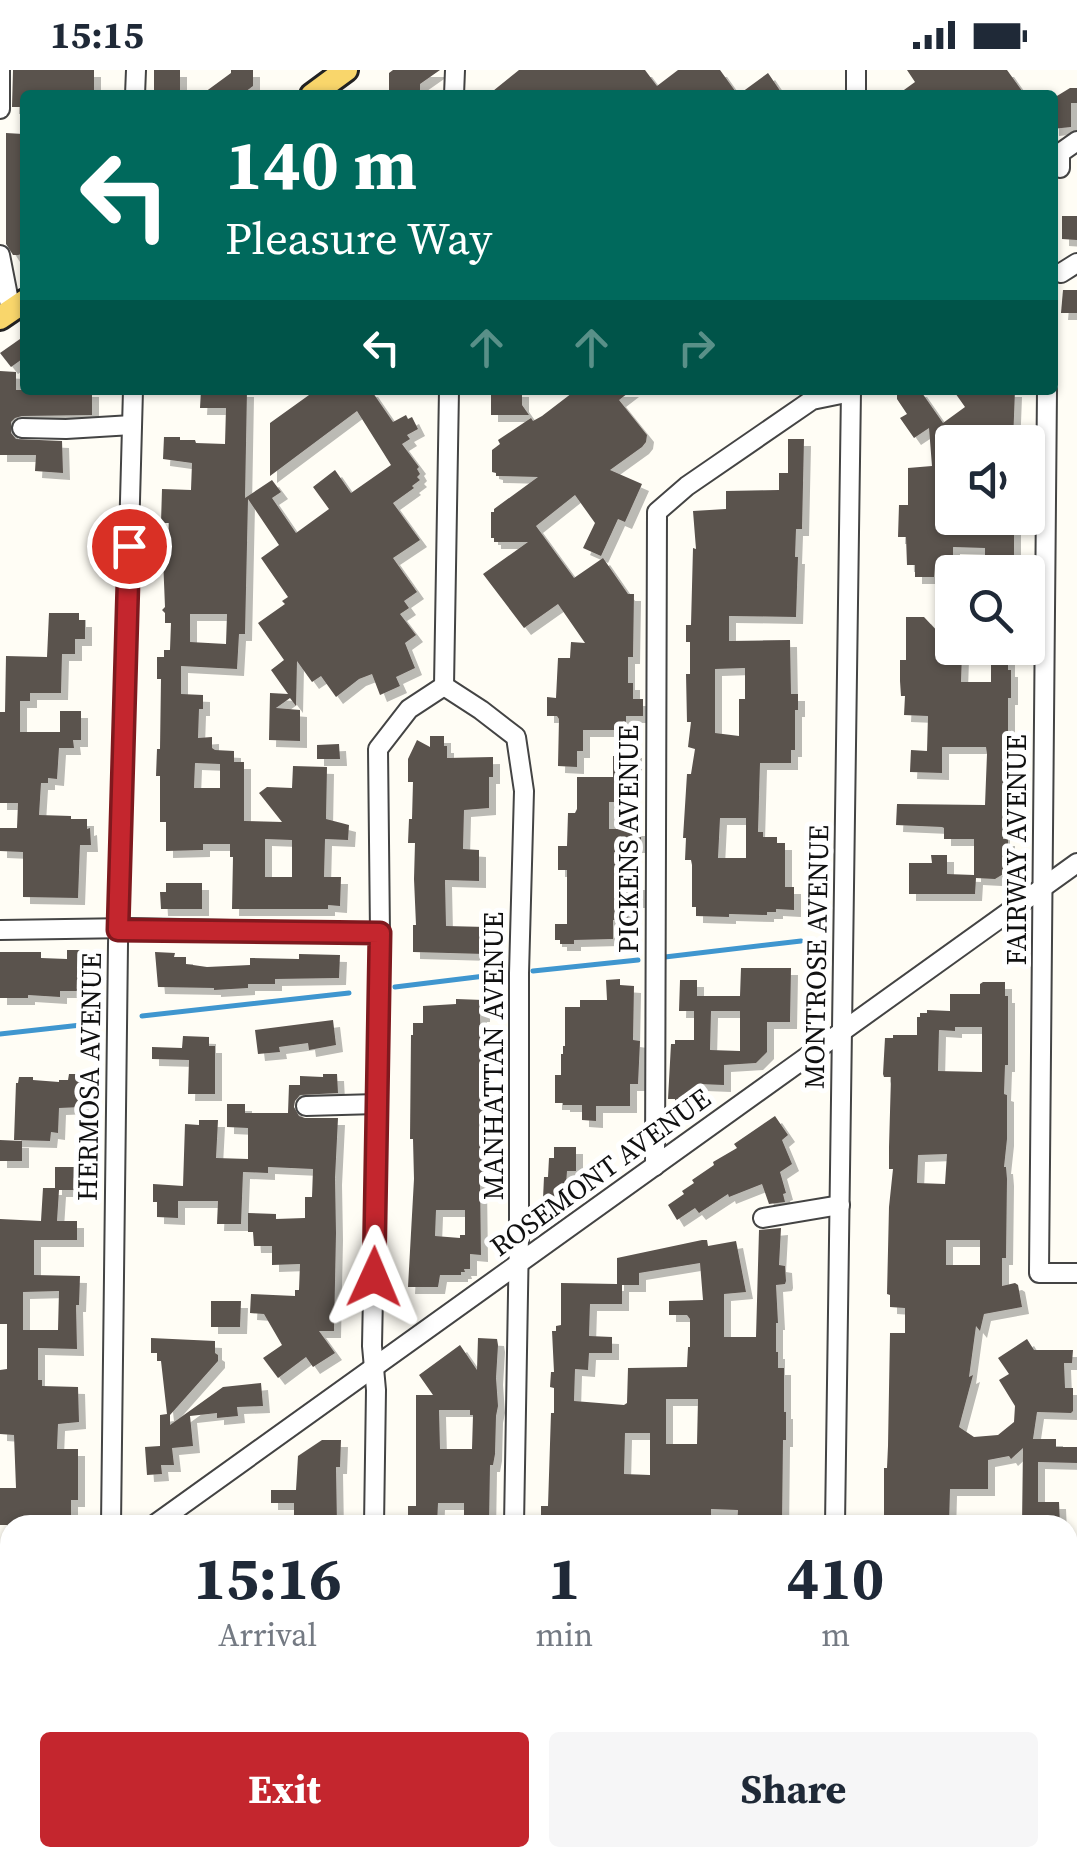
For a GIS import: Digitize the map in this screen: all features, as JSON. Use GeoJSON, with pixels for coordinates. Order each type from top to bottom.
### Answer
{"type":"FeatureCollection","features":[{"type":"Feature","properties":{"kind":"main road"},"geometry":{"type":"LineString","coordinates":[[319,90],[346,70]]}},
{"type":"Feature","properties":{"kind":"street"},"geometry":{"type":"LineString","coordinates":[[0,70],[0,109]]}},
{"type":"Feature","properties":{"kind":"street"},"geometry":{"type":"LineString","coordinates":[[1060,168],[1060,153],[1077,141]]}},
{"type":"Feature","properties":{"kind":"street"},"geometry":{"type":"LineString","coordinates":[[0,255],[12,310]]}},
{"type":"Feature","properties":{"kind":"street"},"geometry":{"type":"LineString","coordinates":[[1060,273],[1077,263]]}},
{"type":"Feature","properties":{"kind":"street","name":"HERMOSA AVENUE"},"geometry":{"type":"LineString","coordinates":[[111,1515],[118,930],[133,395]]}},
{"type":"Feature","properties":{"kind":"street"},"geometry":{"type":"LineString","coordinates":[[374,1515],[378,748],[409,709],[444,686],[449,395]]}},
{"type":"Feature","properties":{"kind":"street","name":"PICKENS AVENUE"},"geometry":{"type":"LineString","coordinates":[[655,1166],[657,512],[687,486],[812,400],[833,395]]}},
{"type":"Feature","properties":{"kind":"street","name":"MONTROSE AVENUE"},"geometry":{"type":"LineString","coordinates":[[835,1515],[850,395]]}},
{"type":"Feature","properties":{"kind":"street","name":"FAIRWAY AVENUE"},"geometry":{"type":"LineString","coordinates":[[1047,395],[1039,1274],[1077,1273]]}},
{"type":"Feature","properties":{"kind":"street"},"geometry":{"type":"LineString","coordinates":[[22,428],[132,425]]}},
{"type":"Feature","properties":{"kind":"street","name":"MANHATTAN AVENUE"},"geometry":{"type":"LineString","coordinates":[[444,686],[516,737],[524,791],[514,1515]]}},
{"type":"Feature","properties":{"kind":"street","name":"ROSEMONT AVENUE"},"geometry":{"type":"LineString","coordinates":[[168,1515],[1077,863]]}},
{"type":"Feature","properties":{"kind":"street"},"geometry":{"type":"LineString","coordinates":[[0,930],[380,933]]}},
{"type":"Feature","properties":{"kind":"street"},"geometry":{"type":"LineString","coordinates":[[306,1106],[377,1104]]}},
{"type":"Feature","properties":{"kind":"street"},"geometry":{"type":"LineString","coordinates":[[763,1218],[840,1205]]}},
{"type":"Feature","properties":{"kind":"building"},"geometry":{"type":"Polygon","coordinates":[[[13,70],[94,70],[94,90],[20,90],[20,107],[12,107],[13,70]]]}},
{"type":"Feature","properties":{"kind":"building"},"geometry":{"type":"Polygon","coordinates":[[[154,70],[180,70],[180,90],[154,90],[154,70]]]}},
{"type":"Feature","properties":{"kind":"building"},"geometry":{"type":"Polygon","coordinates":[[[253,70],[253,86],[248,90],[208,90],[231,73],[253,70]]]}},
{"type":"Feature","properties":{"kind":"building"},"geometry":{"type":"Polygon","coordinates":[[[440,70],[420,84],[420,90],[389,90],[389,73],[440,70]]]}},
{"type":"Feature","properties":{"kind":"building"},"geometry":{"type":"Polygon","coordinates":[[[519,70],[645,70],[657,86],[678,70],[720,70],[734,90],[494,90],[519,70]]]}},
{"type":"Feature","properties":{"kind":"building"},"geometry":{"type":"Polygon","coordinates":[[[907,70],[1007,70],[1021,90],[904,90],[915,82],[907,70]]]}},
{"type":"Feature","properties":{"kind":"building"},"geometry":{"type":"Polygon","coordinates":[[[768,73],[780,90],[745,90],[768,73]]]}},
{"type":"Feature","properties":{"kind":"building"},"geometry":{"type":"Polygon","coordinates":[[[1077,88],[1077,103],[1071,103],[1071,127],[1058,128],[1058,95],[1077,88]]]}},
{"type":"Feature","properties":{"kind":"building"},"geometry":{"type":"Polygon","coordinates":[[[6,133],[20,134],[20,254],[13,255],[6,244],[6,133]]]}},
{"type":"Feature","properties":{"kind":"building"},"geometry":{"type":"Polygon","coordinates":[[[1062,216],[1077,216],[1077,240],[1062,239],[1062,216]]]}},
{"type":"Feature","properties":{"kind":"building"},"geometry":{"type":"Polygon","coordinates":[[[1063,290],[1077,290],[1077,313],[1061,313],[1063,290]]]}},
{"type":"Feature","properties":{"kind":"building"},"geometry":{"type":"Polygon","coordinates":[[[20,339],[20,361],[11,367],[0,353],[20,339]]]}},
{"type":"Feature","properties":{"kind":"building"},"geometry":{"type":"Polygon","coordinates":[[[0,371],[16,372],[16,390],[20,390],[20,395],[92,395],[92,415],[22,416],[11,422],[11,433],[16,439],[62,441],[63,473],[35,471],[36,455],[0,455],[0,371]]]}},
{"type":"Feature","properties":{"kind":"building"},"geometry":{"type":"Polygon","coordinates":[[[201,395],[247,395],[245,498],[272,480],[281,492],[272,498],[296,533],[329,509],[313,487],[335,470],[351,493],[391,465],[357,411],[270,476],[270,423],[309,395],[374,395],[393,422],[406,415],[408,419],[412,417],[418,429],[407,435],[410,439],[402,444],[419,467],[420,480],[393,503],[420,540],[393,558],[417,592],[404,601],[409,608],[400,614],[416,635],[405,643],[415,668],[396,677],[400,686],[380,695],[372,674],[336,697],[321,676],[312,682],[297,661],[296,706],[290,698],[276,708],[300,710],[300,741],[269,740],[270,693],[288,694],[271,670],[284,660],[258,623],[285,604],[282,601],[288,597],[261,558],[279,545],[248,499],[245,634],[239,634],[237,669],[181,666],[181,694],[203,695],[198,738],[212,737],[212,748],[234,751],[234,762],[244,762],[244,821],[282,822],[259,793],[267,787],[292,788],[293,766],[327,767],[326,819],[349,825],[348,840],[325,839],[324,877],[341,877],[340,906],[328,905],[328,909],[232,909],[230,844],[203,844],[203,850],[166,851],[166,822],[160,822],[160,776],[156,776],[161,679],[157,679],[157,657],[164,657],[164,650],[170,650],[171,623],[165,623],[162,610],[163,558],[169,557],[169,523],[161,523],[162,489],[191,490],[192,463],[163,459],[164,437],[225,444],[226,408],[200,408],[201,395]],[[190,614],[190,642],[226,644],[227,614],[190,614]],[[195,763],[194,788],[220,788],[220,764],[195,763]],[[265,839],[265,877],[292,877],[292,840],[265,839]]]}},
{"type":"Feature","properties":{"kind":"building"},"geometry":{"type":"Polygon","coordinates":[[[491,395],[522,395],[522,405],[529,415],[491,415],[491,395]]]}},
{"type":"Feature","properties":{"kind":"building"},"geometry":{"type":"Polygon","coordinates":[[[569,395],[626,395],[619,400],[647,435],[642,447],[610,470],[642,484],[625,522],[618,519],[601,556],[583,548],[595,523],[575,495],[536,526],[574,578],[603,558],[628,594],[634,594],[633,657],[628,657],[628,683],[633,683],[633,699],[643,699],[643,716],[626,716],[626,730],[583,730],[583,751],[577,751],[577,767],[558,766],[559,719],[547,716],[547,697],[556,698],[558,658],[570,658],[571,642],[585,643],[558,604],[524,628],[483,574],[528,542],[494,542],[491,512],[538,477],[496,476],[492,472],[492,450],[500,444],[498,440],[531,418],[533,421],[569,395]]]}},
{"type":"Feature","properties":{"kind":"building"},"geometry":{"type":"Polygon","coordinates":[[[897,395],[923,395],[943,423],[965,407],[957,395],[1015,395],[1014,425],[935,425],[935,535],[1014,535],[1014,555],[985,555],[985,548],[953,547],[953,555],[935,555],[934,577],[915,577],[915,565],[907,565],[906,537],[898,537],[899,505],[908,505],[908,468],[932,466],[929,428],[914,438],[900,418],[907,414],[897,395]]]}},
{"type":"Feature","properties":{"kind":"building"},"geometry":{"type":"Polygon","coordinates":[[[788,439],[804,439],[802,529],[796,529],[796,617],[729,616],[729,641],[790,640],[791,694],[798,694],[795,750],[791,750],[791,763],[760,763],[758,832],[763,832],[763,837],[777,837],[777,843],[785,843],[785,887],[794,887],[794,910],[776,909],[767,915],[696,916],[696,907],[692,907],[692,865],[691,860],[685,860],[683,838],[687,774],[691,774],[695,749],[688,747],[691,722],[687,722],[686,674],[690,674],[686,625],[691,625],[693,548],[696,549],[693,511],[726,509],[726,491],[779,490],[779,473],[788,473],[788,439]],[[745,668],[715,669],[715,733],[739,736],[739,699],[745,699],[745,668]],[[720,818],[718,858],[746,858],[746,818],[720,818]]]}},
{"type":"Feature","properties":{"kind":"building"},"geometry":{"type":"Polygon","coordinates":[[[49,613],[79,613],[79,620],[85,620],[85,639],[75,639],[75,654],[62,654],[61,693],[30,693],[30,701],[20,701],[20,732],[60,732],[60,711],[81,711],[81,740],[73,740],[74,748],[59,748],[57,779],[48,778],[48,783],[41,783],[39,815],[87,819],[91,845],[80,845],[78,898],[23,897],[23,852],[0,851],[0,828],[17,828],[18,803],[0,803],[0,712],[5,712],[6,656],[47,657],[49,613]]]}},
{"type":"Feature","properties":{"kind":"building"},"geometry":{"type":"Polygon","coordinates":[[[906,617],[924,617],[935,629],[935,665],[962,665],[961,682],[991,682],[991,665],[1008,665],[1011,670],[1002,780],[1010,784],[1009,806],[1003,810],[1008,866],[995,879],[976,878],[975,894],[909,894],[909,863],[932,863],[931,855],[947,855],[947,874],[974,875],[974,839],[944,839],[942,827],[896,825],[897,804],[985,805],[987,754],[986,747],[942,747],[942,773],[910,772],[911,750],[927,751],[928,716],[904,715],[900,660],[906,660],[906,617]]]}},
{"type":"Feature","properties":{"kind":"building"},"geometry":{"type":"Polygon","coordinates":[[[430,736],[444,736],[447,758],[493,757],[489,808],[464,810],[463,849],[479,850],[479,881],[445,880],[446,926],[486,927],[485,954],[413,952],[415,843],[408,843],[413,782],[408,782],[408,759],[417,740],[430,747],[430,736]]]}},
{"type":"Feature","properties":{"kind":"building"},"geometry":{"type":"Polygon","coordinates":[[[339,744],[340,759],[317,759],[317,745],[339,744]]]}},
{"type":"Feature","properties":{"kind":"building"},"geometry":{"type":"Polygon","coordinates":[[[617,751],[635,751],[635,768],[628,768],[628,802],[609,802],[609,829],[641,829],[641,846],[633,846],[633,883],[638,883],[638,901],[629,901],[628,920],[613,920],[613,939],[560,944],[560,940],[555,940],[555,924],[567,924],[567,870],[558,870],[558,846],[567,846],[568,813],[577,809],[577,777],[613,777],[613,756],[618,756],[617,751]]]}},
{"type":"Feature","properties":{"kind":"building"},"geometry":{"type":"Polygon","coordinates":[[[166,883],[202,883],[202,909],[161,909],[160,892],[166,892],[166,883]]]}},
{"type":"Feature","properties":{"kind":"building"},"geometry":{"type":"Polygon","coordinates":[[[67,950],[89,950],[88,991],[60,991],[60,997],[0,998],[0,952],[41,952],[41,958],[67,959],[67,950]]]}},
{"type":"Feature","properties":{"kind":"building"},"geometry":{"type":"Polygon","coordinates":[[[155,952],[175,953],[174,957],[186,957],[186,964],[207,967],[250,965],[250,958],[340,955],[339,978],[275,979],[275,984],[214,990],[158,987],[155,952]]]}},
{"type":"Feature","properties":{"kind":"building"},"geometry":{"type":"Polygon","coordinates":[[[741,968],[791,968],[790,1022],[767,1022],[767,1052],[756,1063],[724,1065],[724,1085],[699,1084],[697,1104],[675,1104],[675,1099],[668,1099],[671,1044],[675,1040],[694,1040],[694,1011],[679,1011],[680,980],[697,980],[697,996],[740,996],[741,968]],[[711,1011],[710,1050],[740,1051],[740,1011],[711,1011]]]}},
{"type":"Feature","properties":{"kind":"building"},"geometry":{"type":"Polygon","coordinates":[[[620,979],[620,985],[634,986],[633,1040],[640,1041],[638,1084],[630,1084],[630,1106],[596,1106],[596,1121],[582,1120],[582,1105],[555,1103],[555,1075],[561,1075],[565,1046],[565,1007],[580,1007],[580,1000],[607,1000],[606,980],[620,979]]]}},
{"type":"Feature","properties":{"kind":"building"},"geometry":{"type":"Polygon","coordinates":[[[983,982],[1005,982],[1007,1179],[1002,1286],[1018,1285],[1022,1307],[984,1314],[980,1331],[976,1326],[969,1377],[973,1375],[959,1427],[974,1437],[998,1435],[1014,1422],[1015,1406],[999,1380],[1009,1374],[998,1358],[1027,1339],[1034,1350],[1073,1350],[1072,1363],[1064,1363],[1065,1388],[1073,1388],[1073,1411],[1037,1412],[1033,1439],[1056,1439],[1056,1447],[1077,1447],[1077,1463],[1038,1462],[1038,1502],[1059,1502],[1060,1515],[1022,1515],[1023,1448],[1011,1459],[1009,1456],[988,1460],[988,1489],[950,1489],[949,1515],[884,1515],[890,1333],[905,1333],[905,1308],[890,1307],[887,1294],[893,1169],[889,1169],[891,1077],[883,1074],[885,1038],[917,1035],[920,1013],[950,1011],[950,994],[980,994],[983,982]],[[982,1027],[939,1030],[938,1071],[982,1072],[982,1027]],[[947,1154],[918,1155],[917,1183],[945,1184],[947,1154]],[[946,1240],[946,1265],[980,1265],[980,1240],[946,1240]]]}},
{"type":"Feature","properties":{"kind":"building"},"geometry":{"type":"Polygon","coordinates":[[[456,999],[483,1000],[481,1050],[491,1117],[490,1134],[486,1134],[485,1180],[480,1180],[481,1255],[470,1254],[470,1269],[464,1269],[461,1275],[440,1275],[438,1287],[408,1287],[414,1179],[410,1139],[413,1023],[423,1023],[423,1006],[456,1004],[456,999]],[[436,1210],[435,1236],[465,1235],[465,1210],[436,1210]]]}},
{"type":"Feature","properties":{"kind":"building"},"geometry":{"type":"Polygon","coordinates":[[[333,1020],[336,1045],[309,1050],[308,1043],[258,1054],[255,1030],[333,1020]]]}},
{"type":"Feature","properties":{"kind":"building"},"geometry":{"type":"Polygon","coordinates":[[[183,1036],[209,1037],[209,1046],[215,1046],[215,1094],[188,1094],[189,1060],[152,1059],[152,1047],[182,1048],[183,1036]]]}},
{"type":"Feature","properties":{"kind":"building"},"geometry":{"type":"Polygon","coordinates":[[[69,1074],[82,1074],[82,1107],[59,1108],[58,1133],[51,1132],[50,1141],[14,1140],[19,1077],[59,1082],[68,1080],[69,1074]]]}},
{"type":"Feature","properties":{"kind":"building"},"geometry":{"type":"Polygon","coordinates":[[[337,1074],[338,1093],[300,1095],[294,1107],[305,1118],[338,1118],[334,1331],[319,1331],[335,1353],[313,1367],[306,1357],[278,1378],[263,1358],[282,1345],[264,1314],[250,1313],[251,1294],[295,1296],[295,1290],[299,1290],[300,1264],[272,1265],[272,1246],[254,1246],[253,1232],[248,1232],[248,1213],[276,1214],[276,1219],[305,1218],[305,1197],[312,1197],[313,1169],[268,1167],[268,1173],[243,1172],[241,1224],[217,1224],[218,1201],[178,1201],[178,1218],[157,1217],[153,1184],[183,1186],[185,1124],[218,1120],[216,1158],[248,1159],[248,1128],[227,1127],[227,1104],[245,1104],[245,1113],[288,1113],[289,1085],[300,1085],[300,1076],[337,1074]]]}},
{"type":"Feature","properties":{"kind":"building"},"geometry":{"type":"Polygon","coordinates":[[[775,1116],[788,1135],[782,1140],[792,1164],[780,1172],[785,1202],[769,1204],[762,1184],[729,1197],[728,1194],[699,1213],[695,1208],[677,1220],[668,1205],[684,1194],[682,1191],[713,1162],[737,1148],[734,1144],[775,1116]]]}},
{"type":"Feature","properties":{"kind":"building"},"geometry":{"type":"Polygon","coordinates":[[[0,1140],[22,1141],[22,1161],[0,1161],[0,1140]]]}},
{"type":"Feature","properties":{"kind":"building"},"geometry":{"type":"Polygon","coordinates":[[[554,1147],[576,1147],[576,1171],[567,1171],[565,1199],[543,1199],[544,1177],[548,1177],[554,1147]]]}},
{"type":"Feature","properties":{"kind":"building"},"geometry":{"type":"Polygon","coordinates":[[[55,1167],[84,1167],[84,1190],[59,1190],[57,1221],[77,1221],[77,1240],[34,1240],[34,1275],[80,1276],[77,1349],[38,1348],[38,1380],[42,1380],[42,1386],[78,1387],[79,1422],[58,1424],[57,1449],[78,1449],[78,1500],[71,1500],[71,1515],[0,1515],[0,1488],[16,1488],[14,1435],[0,1434],[0,1370],[7,1369],[7,1324],[0,1324],[0,1219],[41,1221],[43,1188],[55,1188],[55,1167]],[[59,1291],[23,1292],[23,1330],[58,1330],[59,1291]]]}},
{"type":"Feature","properties":{"kind":"building"},"geometry":{"type":"Polygon","coordinates":[[[781,1228],[779,1265],[785,1266],[786,1281],[776,1285],[776,1352],[778,1368],[784,1368],[786,1412],[782,1515],[738,1515],[738,1510],[711,1509],[711,1515],[541,1515],[541,1506],[548,1506],[554,1413],[554,1388],[550,1387],[554,1372],[552,1331],[561,1325],[561,1283],[617,1284],[617,1258],[702,1240],[707,1240],[708,1246],[736,1241],[746,1292],[724,1294],[724,1337],[756,1337],[759,1230],[781,1228]],[[700,1263],[639,1273],[639,1285],[622,1285],[622,1304],[590,1304],[589,1336],[612,1337],[612,1353],[589,1353],[588,1370],[575,1369],[574,1401],[624,1405],[628,1368],[687,1367],[690,1319],[687,1315],[669,1315],[669,1301],[703,1300],[700,1263]],[[666,1399],[666,1444],[697,1444],[698,1399],[666,1399]],[[625,1433],[624,1474],[650,1475],[650,1433],[625,1433]]]}},
{"type":"Feature","properties":{"kind":"building"},"geometry":{"type":"Polygon","coordinates":[[[211,1301],[241,1301],[240,1327],[211,1327],[211,1301]]]}},
{"type":"Feature","properties":{"kind":"building"},"geometry":{"type":"Polygon","coordinates":[[[151,1338],[215,1341],[218,1361],[170,1415],[170,1425],[223,1387],[261,1383],[263,1406],[237,1407],[238,1416],[190,1416],[193,1446],[172,1448],[174,1465],[161,1465],[162,1474],[147,1475],[145,1447],[160,1446],[160,1415],[167,1414],[161,1361],[157,1361],[157,1353],[151,1353],[151,1338]]]}},
{"type":"Feature","properties":{"kind":"building"},"geometry":{"type":"Polygon","coordinates":[[[478,1338],[497,1339],[498,1406],[495,1454],[490,1465],[489,1515],[464,1515],[464,1503],[438,1503],[437,1515],[408,1515],[408,1506],[416,1506],[416,1395],[433,1395],[419,1375],[460,1345],[477,1370],[478,1338]],[[439,1410],[440,1449],[472,1449],[470,1410],[439,1410]]]}},
{"type":"Feature","properties":{"kind":"building"},"geometry":{"type":"Polygon","coordinates":[[[322,1440],[341,1440],[340,1467],[336,1467],[337,1515],[294,1515],[294,1503],[271,1503],[271,1490],[296,1490],[298,1456],[322,1440]]]}},
{"type":"Feature","properties":{"kind":"waterway"},"geometry":{"type":"LineString","coordinates":[[665,957],[801,941]]}},
{"type":"Feature","properties":{"kind":"waterway"},"geometry":{"type":"LineString","coordinates":[[533,971],[638,960]]}},
{"type":"Feature","properties":{"kind":"waterway"},"geometry":{"type":"LineString","coordinates":[[395,987],[493,975]]}},
{"type":"Feature","properties":{"kind":"waterway"},"geometry":{"type":"LineString","coordinates":[[142,1016],[349,993]]}},
{"type":"Feature","properties":{"kind":"waterway"},"geometry":{"type":"LineString","coordinates":[[0,1034],[99,1023]]}},
{"type":"Feature","properties":{"kind":"route"},"geometry":{"type":"LineString","coordinates":[[129,546],[118,930],[380,933],[374,1277]]}}]}
